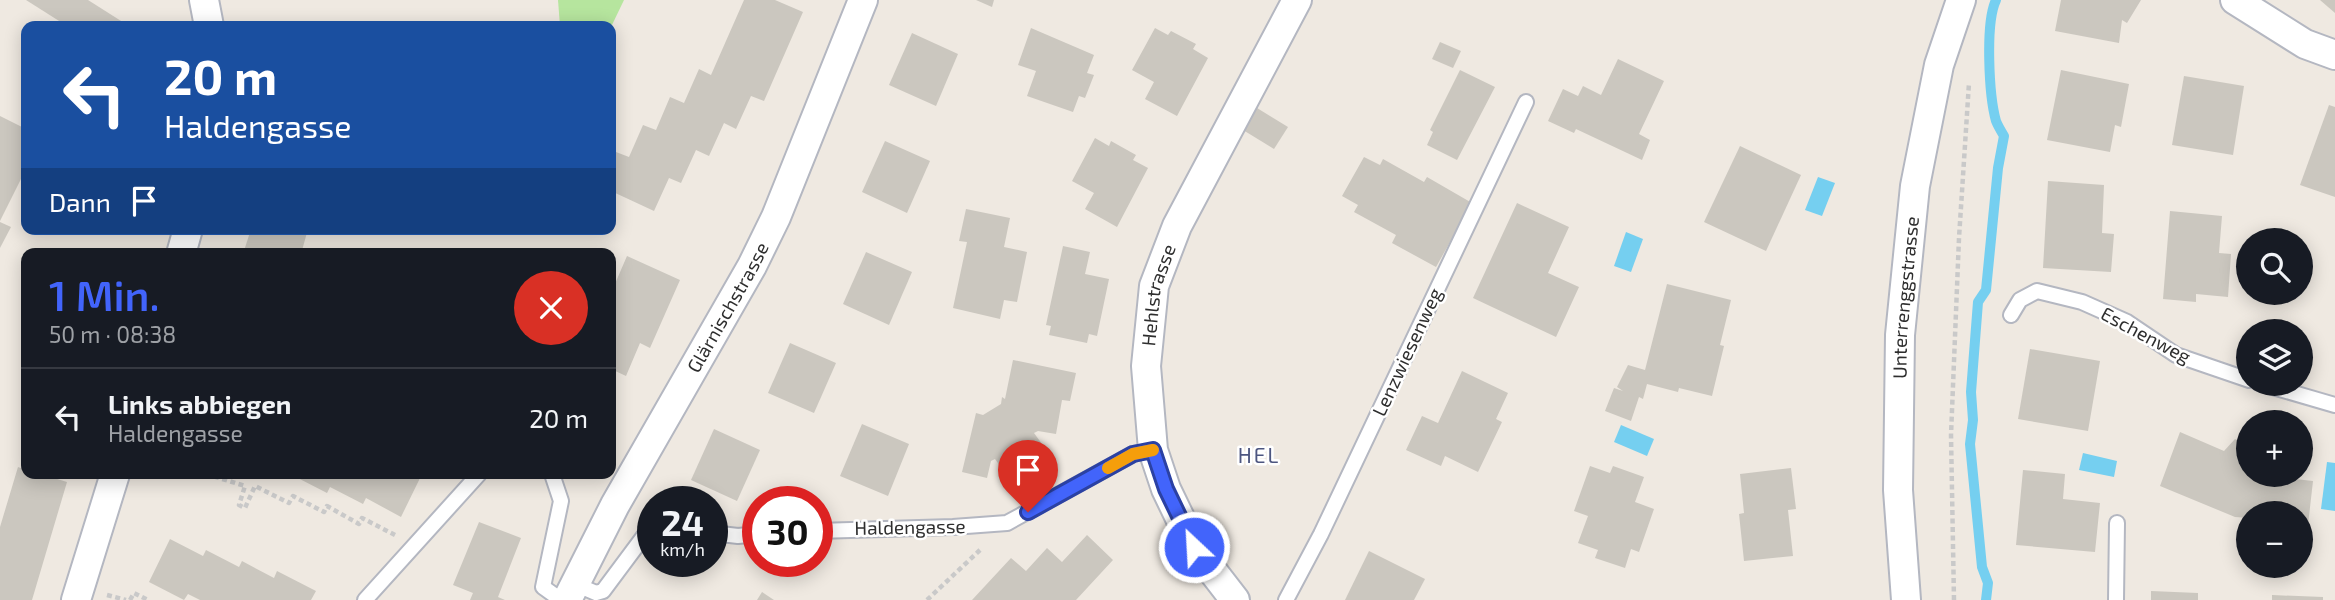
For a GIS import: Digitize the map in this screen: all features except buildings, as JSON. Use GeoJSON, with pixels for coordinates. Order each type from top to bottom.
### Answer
{"type":"FeatureCollection","features":[{"type":"Feature","properties":{"kind":"street"},"geometry":{"type":"LineString","coordinates":[[204,0],[208,21]]}},
{"type":"Feature","properties":{"kind":"street","name":"Glärnischstrasse"},"geometry":{"type":"LineString","coordinates":[[567,595],[615,505],[752,266],[770,229],[863,0]]}},
{"type":"Feature","properties":{"kind":"street","name":"Hehlstrasse"},"geometry":{"type":"LineString","coordinates":[[1235,600],[1194,547],[1166,489],[1153,450],[1146,366],[1153,286],[1177,226],[1297,0]]}},
{"type":"Feature","properties":{"kind":"street","name":"Unterrenggstrasse"},"geometry":{"type":"LineString","coordinates":[[1906,600],[1898,490],[1900,335],[1915,186],[1939,65],[1961,0]]}},
{"type":"Feature","properties":{"kind":"street"},"geometry":{"type":"LineString","coordinates":[[2235,0],[2305,44],[2335,55]]}},
{"type":"Feature","properties":{"kind":"street"},"geometry":{"type":"LineString","coordinates":[[76,600],[112,479]]}},
{"type":"Feature","properties":{"kind":"lane","name":"Lenzwiesenweg"},"geometry":{"type":"LineString","coordinates":[[1286,600],[1321,534],[1526,102]]}},
{"type":"Feature","properties":{"kind":"lane","name":"Eschenweg"},"geometry":{"type":"LineString","coordinates":[[2011,315],[2020,300],[2037,291],[2082,302],[2127,322],[2176,355],[2236,376]]}},
{"type":"Feature","properties":{"kind":"lane"},"geometry":{"type":"LineString","coordinates":[[2304,396],[2335,405]]}},
{"type":"Feature","properties":{"kind":"lane","name":"Haldengasse"},"geometry":{"type":"LineString","coordinates":[[833,531],[1007,523],[1133,454],[1153,450]]}},
{"type":"Feature","properties":{"kind":"lane"},"geometry":{"type":"LineString","coordinates":[[365,600],[474,479]]}},
{"type":"Feature","properties":{"kind":"lane"},"geometry":{"type":"LineString","coordinates":[[554,479],[561,501],[543,587],[567,595],[603,592],[637,545]]}},
{"type":"Feature","properties":{"kind":"lane"},"geometry":{"type":"LineString","coordinates":[[2116,600],[2117,523]]}},
{"type":"Feature","properties":{"kind":"path"},"geometry":{"type":"LineString","coordinates":[[1954,600],[1952,422],[1959,238],[1969,82]]}},
{"type":"Feature","properties":{"kind":"path"},"geometry":{"type":"LineString","coordinates":[[222,479],[244,486],[239,505],[245,508],[255,486],[289,503],[293,496],[324,512],[327,506],[359,524],[362,518],[404,540],[412,548]]}},
{"type":"Feature","properties":{"kind":"path"},"geometry":{"type":"LineString","coordinates":[[927,600],[1007,523]]}},
{"type":"Feature","properties":{"kind":"path"},"geometry":{"type":"LineString","coordinates":[[130,600],[134,593],[148,600]]}},
{"type":"Feature","properties":{"kind":"green space"},"geometry":{"type":"Polygon","coordinates":[[[558,0],[624,0],[614,21],[560,21],[558,0]]]}},
{"type":"Feature","properties":{"kind":"water"},"geometry":{"type":"Polygon","coordinates":[[[1818,177],[1835,183],[1822,216],[1805,210],[1818,177]]]}},
{"type":"Feature","properties":{"kind":"water"},"geometry":{"type":"Polygon","coordinates":[[[1626,232],[1643,239],[1631,272],[1614,266],[1626,232]]]}},
{"type":"Feature","properties":{"kind":"water"},"geometry":{"type":"Polygon","coordinates":[[[1621,425],[1654,439],[1647,456],[1614,442],[1621,425]]]}},
{"type":"Feature","properties":{"kind":"water"},"geometry":{"type":"Polygon","coordinates":[[[2083,453],[2117,461],[2114,477],[2079,470],[2083,453]]]}},
{"type":"Feature","properties":{"kind":"water"},"geometry":{"type":"Polygon","coordinates":[[[2327,462],[2335,463],[2335,511],[2321,509],[2327,462]]]}},
{"type":"Feature","properties":{"kind":"waterway"},"geometry":{"type":"LineString","coordinates":[[1986,600],[1988,583],[1982,567],[1970,444],[1978,302],[1986,290],[1998,168],[2004,136],[1996,121],[1990,78],[1990,25],[1996,0]]}},
{"type":"Feature","properties":{"kind":"slow traffic"},"geometry":{"type":"LineString","coordinates":[[1108,468],[1133,454],[1153,450]]}},
{"type":"Feature","properties":{"kind":"district","name":"HEL"},"geometry":{"type":"Point","coordinates":[1259,456]}},
{"type":"Feature","properties":{"kind":"route"},"geometry":{"type":"LineString","coordinates":[[1028,512],[1133,454],[1153,450],[1166,489],[1194,547]]}}]}
